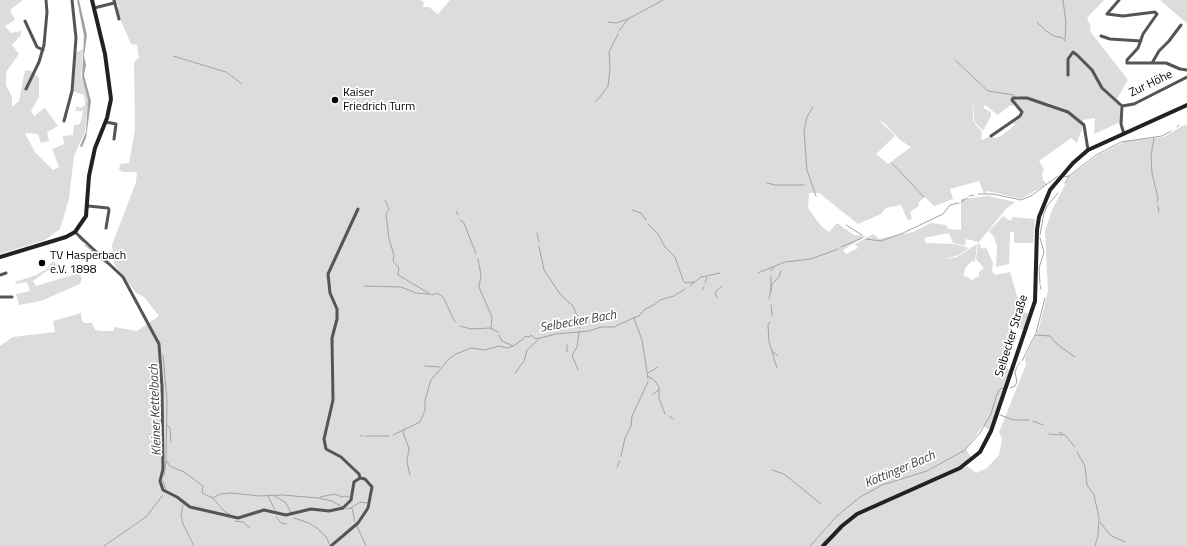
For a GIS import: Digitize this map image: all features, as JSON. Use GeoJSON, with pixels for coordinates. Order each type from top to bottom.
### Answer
{"type":"FeatureCollection","features":[{"type":"Feature","properties":{"kind":"main road"},"geometry":{"type":"LineString","coordinates":[[0,257],[57,241],[75,232],[86,216],[91,167],[96,145],[110,110],[111,91],[103,43],[92,0]]}},
{"type":"Feature","properties":{"kind":"main road","name":"Selbecker Straße"},"geometry":{"type":"LineString","coordinates":[[823,546],[846,522],[867,509],[969,462],[980,452],[986,443],[997,413],[1035,301],[1036,236],[1043,205],[1056,181],[1088,150],[1187,105]]}},
{"type":"Feature","properties":{"kind":"street"},"geometry":{"type":"LineString","coordinates":[[26,89],[43,50],[47,12],[46,0]]}},
{"type":"Feature","properties":{"kind":"street"},"geometry":{"type":"LineString","coordinates":[[64,121],[72,91],[76,38],[72,0]]}},
{"type":"Feature","properties":{"kind":"street","name":"Zur Höhe"},"geometry":{"type":"LineString","coordinates":[[1119,0],[1106,14],[1123,16],[1157,13],[1138,48],[1127,62],[1166,63],[1180,69],[1187,70]]}},
{"type":"Feature","properties":{"kind":"street"},"geometry":{"type":"LineString","coordinates":[[94,8],[114,1],[119,19]]}},
{"type":"Feature","properties":{"kind":"street"},"geometry":{"type":"LineString","coordinates":[[25,21],[37,47],[43,50]]}},
{"type":"Feature","properties":{"kind":"street","name":"Zur Höhe"},"geometry":{"type":"LineString","coordinates":[[1152,63],[1159,50],[1169,41],[1181,25]]}},
{"type":"Feature","properties":{"kind":"street"},"geometry":{"type":"LineString","coordinates":[[1101,36],[1107,39],[1141,41]]}},
{"type":"Feature","properties":{"kind":"street","name":"Zur Höhe"},"geometry":{"type":"LineString","coordinates":[[1068,75],[1068,59],[1073,52],[1078,55],[1092,70],[1102,88],[1122,106]]}},
{"type":"Feature","properties":{"kind":"street","name":"Zur Höhe"},"geometry":{"type":"LineString","coordinates":[[1122,106],[1134,104],[1187,77]]}},
{"type":"Feature","properties":{"kind":"street"},"geometry":{"type":"LineString","coordinates":[[991,136],[1020,116],[1022,112],[1012,100],[1014,98],[1027,98],[1068,112],[1084,125],[1088,150]]}},
{"type":"Feature","properties":{"kind":"street","name":"Zur Höhe"},"geometry":{"type":"LineString","coordinates":[[1122,106],[1121,124],[1124,134]]}},
{"type":"Feature","properties":{"kind":"street"},"geometry":{"type":"LineString","coordinates":[[106,122],[116,124],[114,139]]}},
{"type":"Feature","properties":{"kind":"street"},"geometry":{"type":"LineString","coordinates":[[88,206],[108,208],[106,228]]}},
{"type":"Feature","properties":{"kind":"street"},"geometry":{"type":"LineString","coordinates":[[330,546],[358,523],[370,503],[372,487],[368,481],[360,478],[358,474],[341,457],[326,449],[324,439],[333,400],[332,342],[337,319],[337,309],[330,293],[328,274],[358,210]]}},
{"type":"Feature","properties":{"kind":"street"},"geometry":{"type":"LineString","coordinates":[[75,232],[126,281],[159,344],[162,400],[163,469],[160,481],[162,490],[177,497],[190,508],[238,518],[264,510],[286,515],[311,509],[329,511],[343,508],[351,500],[354,482],[360,478]]}},
{"type":"Feature","properties":{"kind":"street"},"geometry":{"type":"LineString","coordinates":[[0,275],[6,273]]}},
{"type":"Feature","properties":{"kind":"street"},"geometry":{"type":"LineString","coordinates":[[0,297],[12,297]]}},
{"type":"Feature","properties":{"kind":"shaded area"},"geometry":{"type":"Polygon","coordinates":[[[0,0],[23,0],[10,10],[15,20],[5,26],[11,33],[21,31],[21,35],[12,45],[19,54],[6,72],[6,85],[12,97],[12,107],[19,101],[25,70],[31,71],[39,78],[39,97],[31,111],[34,116],[45,108],[58,126],[47,132],[49,141],[41,143],[38,134],[25,133],[35,152],[53,170],[59,167],[52,149],[64,144],[63,136],[73,135],[74,125],[80,124],[83,111],[76,111],[76,106],[80,108],[85,105],[84,95],[72,91],[75,53],[83,49],[81,77],[88,94],[88,105],[85,132],[74,156],[69,199],[60,229],[45,240],[0,254],[0,0]]]}},
{"type":"Feature","properties":{"kind":"shaded area"},"geometry":{"type":"Polygon","coordinates":[[[77,0],[79,0],[87,35],[84,56],[86,65],[84,75],[91,101],[86,138],[82,147],[80,146],[86,132],[88,100],[82,77],[84,36],[77,0]]]}},
{"type":"Feature","properties":{"kind":"shaded area"},"geometry":{"type":"Polygon","coordinates":[[[115,0],[420,0],[424,2],[423,7],[429,7],[438,14],[450,0],[1104,0],[1087,18],[1091,27],[1090,31],[1128,80],[1117,99],[1120,107],[1120,122],[1094,134],[1095,118],[1083,120],[1084,125],[1068,111],[1048,103],[1018,96],[1012,98],[1015,105],[1009,106],[998,115],[985,105],[983,108],[991,112],[991,116],[983,131],[974,121],[974,99],[973,121],[982,132],[982,140],[991,136],[995,138],[1001,136],[1015,125],[1013,123],[1021,116],[1023,112],[1013,100],[1014,98],[1025,99],[1067,112],[1083,126],[1077,143],[1071,138],[1039,161],[1044,169],[1042,174],[1043,180],[1047,184],[1021,199],[988,191],[984,194],[979,181],[950,189],[953,199],[934,206],[925,197],[918,203],[919,206],[910,212],[912,218],[908,221],[901,205],[886,208],[881,214],[858,224],[819,193],[809,193],[808,208],[821,226],[829,232],[837,223],[854,235],[866,236],[843,250],[846,254],[858,248],[855,244],[873,234],[879,239],[913,232],[931,223],[946,225],[949,229],[961,230],[961,199],[988,196],[1015,202],[1006,209],[979,242],[966,239],[965,246],[953,243],[949,233],[924,238],[926,243],[954,244],[969,248],[959,255],[944,259],[957,257],[977,244],[975,262],[972,261],[966,267],[964,274],[965,278],[967,276],[971,280],[979,276],[979,272],[984,268],[976,259],[978,244],[979,243],[982,249],[986,247],[993,263],[992,271],[995,275],[1010,272],[1018,299],[1017,312],[1029,313],[1024,330],[1008,325],[1011,347],[1006,367],[1010,371],[990,430],[983,426],[966,449],[972,459],[854,514],[832,533],[821,546],[0,546],[0,346],[13,337],[55,332],[53,321],[81,313],[82,321],[84,323],[92,323],[95,330],[100,331],[114,331],[114,327],[137,331],[159,316],[144,297],[136,293],[114,264],[112,245],[136,182],[137,172],[123,172],[119,170],[120,164],[129,163],[135,130],[134,62],[139,58],[137,45],[131,44],[120,19],[117,8],[119,7],[115,0]],[[878,119],[895,136],[876,154],[888,164],[911,147],[900,140],[884,123],[878,119]]]}},
{"type":"Feature","properties":{"kind":"shaded area"},"geometry":{"type":"Polygon","coordinates":[[[1160,0],[1187,0],[1187,23],[1183,20],[1160,0]]]}},
{"type":"Feature","properties":{"kind":"shaded area"},"geometry":{"type":"Polygon","coordinates":[[[1187,125],[1187,546],[825,546],[855,517],[967,466],[976,473],[987,468],[999,455],[1002,439],[999,432],[1026,365],[1025,358],[1039,328],[1048,291],[1045,231],[1052,210],[1069,177],[1098,155],[1126,141],[1164,137],[1182,126],[1187,125]]]}},
{"type":"Feature","properties":{"kind":"shaded area"},"geometry":{"type":"Polygon","coordinates":[[[1003,216],[1011,221],[1012,217],[1035,219],[1033,243],[1014,243],[1014,232],[1010,232],[1009,264],[996,267],[997,246],[994,237],[989,231],[1003,216]]]}},
{"type":"Feature","properties":{"kind":"shaded area"},"geometry":{"type":"Polygon","coordinates":[[[53,261],[59,267],[51,268],[33,281],[36,286],[89,270],[80,274],[82,279],[80,284],[41,301],[19,305],[16,294],[30,291],[27,282],[16,284],[15,282],[36,275],[45,270],[53,261]]]}},
{"type":"Feature","properties":{"kind":"waterway"},"geometry":{"type":"LineString","coordinates":[[619,31],[628,19],[663,0]]}},
{"type":"Feature","properties":{"kind":"waterway"},"geometry":{"type":"LineString","coordinates":[[1063,0],[1066,23],[1065,39]]}},
{"type":"Feature","properties":{"kind":"waterway"},"geometry":{"type":"LineString","coordinates":[[608,22],[616,23],[628,19]]}},
{"type":"Feature","properties":{"kind":"waterway"},"geometry":{"type":"LineString","coordinates":[[1037,22],[1046,31],[1054,36],[1063,38],[1065,41]]}},
{"type":"Feature","properties":{"kind":"waterway"},"geometry":{"type":"LineString","coordinates":[[595,102],[608,86],[610,69],[609,52],[618,34]]}},
{"type":"Feature","properties":{"kind":"waterway"},"geometry":{"type":"LineString","coordinates":[[173,56],[226,72],[242,84]]}},
{"type":"Feature","properties":{"kind":"waterway"},"geometry":{"type":"LineString","coordinates":[[955,60],[988,91],[1014,95]]}},
{"type":"Feature","properties":{"kind":"waterway"},"geometry":{"type":"LineString","coordinates":[[813,107],[807,117],[804,131],[807,170],[816,196]]}},
{"type":"Feature","properties":{"kind":"waterway","name":"Selbecker Bach"},"geometry":{"type":"LineString","coordinates":[[1064,177],[1069,176],[1096,155],[1121,142],[1162,136],[1171,131]]}},
{"type":"Feature","properties":{"kind":"waterway"},"geometry":{"type":"LineString","coordinates":[[1154,138],[1151,156],[1152,173],[1158,198],[1157,202]]}},
{"type":"Feature","properties":{"kind":"waterway"},"geometry":{"type":"LineString","coordinates":[[892,163],[924,197]]}},
{"type":"Feature","properties":{"kind":"waterway","name":"Selbecker Bach"},"geometry":{"type":"LineString","coordinates":[[978,194],[993,194],[1021,200],[1031,196],[1058,176]]}},
{"type":"Feature","properties":{"kind":"waterway","name":"Köttinger Bach"},"geometry":{"type":"LineString","coordinates":[[1065,183],[1069,176]]}},
{"type":"Feature","properties":{"kind":"waterway"},"geometry":{"type":"LineString","coordinates":[[767,183],[775,185],[804,185]]}},
{"type":"Feature","properties":{"kind":"waterway","name":"Köttinger Bach"},"geometry":{"type":"LineString","coordinates":[[1040,235],[1044,213],[1047,206],[1058,193]]}},
{"type":"Feature","properties":{"kind":"waterway","name":"Selbecker Bach"},"geometry":{"type":"LineString","coordinates":[[969,196],[974,195]]}},
{"type":"Feature","properties":{"kind":"waterway","name":"Selbecker Bach"},"geometry":{"type":"LineString","coordinates":[[961,202],[967,198]]}},
{"type":"Feature","properties":{"kind":"waterway","name":"Selbecker Bach"},"geometry":{"type":"LineString","coordinates":[[385,200],[389,209],[386,214],[389,239],[394,255],[393,261],[399,268],[398,275],[432,295],[437,293],[443,297],[455,322]]}},
{"type":"Feature","properties":{"kind":"waterway","name":"Selbecker Bach"},"geometry":{"type":"LineString","coordinates":[[866,239],[881,241],[903,233],[943,214],[950,205],[959,203]]}},
{"type":"Feature","properties":{"kind":"waterway"},"geometry":{"type":"LineString","coordinates":[[1158,206],[1159,212]]}},
{"type":"Feature","properties":{"kind":"waterway"},"geometry":{"type":"LineString","coordinates":[[632,210],[641,213],[646,220]]}},
{"type":"Feature","properties":{"kind":"waterway"},"geometry":{"type":"LineString","coordinates":[[456,211],[458,215]]}},
{"type":"Feature","properties":{"kind":"waterway"},"geometry":{"type":"LineString","coordinates":[[460,220],[464,223],[476,254]]}},
{"type":"Feature","properties":{"kind":"waterway"},"geometry":{"type":"LineString","coordinates":[[648,224],[658,234],[665,247],[675,257],[685,283],[694,282]]}},
{"type":"Feature","properties":{"kind":"waterway"},"geometry":{"type":"LineString","coordinates":[[846,225],[862,235]]}},
{"type":"Feature","properties":{"kind":"waterway"},"geometry":{"type":"LineString","coordinates":[[537,233],[539,242]]}},
{"type":"Feature","properties":{"kind":"waterway","name":"Kleiner Kettelbach"},"geometry":{"type":"LineString","coordinates":[[79,238],[83,242]]}},
{"type":"Feature","properties":{"kind":"waterway","name":"Selbecker Bach"},"geometry":{"type":"LineString","coordinates":[[841,247],[862,238]]}},
{"type":"Feature","properties":{"kind":"waterway","name":"Köttinger Bach"},"geometry":{"type":"LineString","coordinates":[[1040,238],[1044,252],[1039,268],[1040,283]]}},
{"type":"Feature","properties":{"kind":"waterway","name":"Kleiner Kettelbach"},"geometry":{"type":"LineString","coordinates":[[85,245],[90,249]]}},
{"type":"Feature","properties":{"kind":"waterway"},"geometry":{"type":"LineString","coordinates":[[539,246],[544,270],[560,294],[573,306],[580,323],[580,328]]}},
{"type":"Feature","properties":{"kind":"waterway","name":"Selbecker Bach"},"geometry":{"type":"LineString","coordinates":[[758,273],[785,262],[811,259],[838,249]]}},
{"type":"Feature","properties":{"kind":"waterway","name":"Kleiner Kettelbach"},"geometry":{"type":"LineString","coordinates":[[91,250],[95,254]]}},
{"type":"Feature","properties":{"kind":"waterway","name":"Kleiner Kettelbach"},"geometry":{"type":"LineString","coordinates":[[96,255],[107,264]]}},
{"type":"Feature","properties":{"kind":"waterway"},"geometry":{"type":"LineString","coordinates":[[478,259],[481,275],[479,287],[492,317],[491,329]]}},
{"type":"Feature","properties":{"kind":"waterway","name":"Selbecker Bach"},"geometry":{"type":"LineString","coordinates":[[771,271],[774,267]]}},
{"type":"Feature","properties":{"kind":"waterway"},"geometry":{"type":"LineString","coordinates":[[769,299],[772,284],[779,277],[781,271]]}},
{"type":"Feature","properties":{"kind":"waterway","name":"Selbecker Bach"},"geometry":{"type":"LineString","coordinates":[[690,286],[701,277],[720,273]]}},
{"type":"Feature","properties":{"kind":"waterway"},"geometry":{"type":"LineString","coordinates":[[771,276],[771,292]]}},
{"type":"Feature","properties":{"kind":"waterway","name":"Selbecker Bach"},"geometry":{"type":"LineString","coordinates":[[705,283],[707,277]]}},
{"type":"Feature","properties":{"kind":"waterway","name":"Köttinger Bach"},"geometry":{"type":"LineString","coordinates":[[1040,285],[1041,289]]}},
{"type":"Feature","properties":{"kind":"waterway"},"geometry":{"type":"LineString","coordinates":[[364,286],[401,287],[416,293],[429,294]]}},
{"type":"Feature","properties":{"kind":"waterway"},"geometry":{"type":"LineString","coordinates":[[717,298],[715,292],[722,286]]}},
{"type":"Feature","properties":{"kind":"waterway","name":"Selbecker Bach"},"geometry":{"type":"LineString","coordinates":[[499,335],[502,341],[513,346],[525,336],[530,337],[531,335],[536,339],[556,334],[589,331],[601,327],[614,327],[639,316],[645,309],[654,305],[660,300],[674,296],[685,289]]}},
{"type":"Feature","properties":{"kind":"waterway","name":"Köttinger Bach"},"geometry":{"type":"LineString","coordinates":[[1036,333],[1045,298]]}},
{"type":"Feature","properties":{"kind":"waterway"},"geometry":{"type":"LineString","coordinates":[[771,305],[772,316]]}},
{"type":"Feature","properties":{"kind":"waterway"},"geometry":{"type":"LineString","coordinates":[[634,318],[642,340],[648,379]]}},
{"type":"Feature","properties":{"kind":"waterway"},"geometry":{"type":"LineString","coordinates":[[770,322],[768,325],[769,342],[777,368]]}},
{"type":"Feature","properties":{"kind":"waterway","name":"Selbecker Bach"},"geometry":{"type":"LineString","coordinates":[[460,326],[471,329],[490,328],[498,332]]}},
{"type":"Feature","properties":{"kind":"waterway"},"geometry":{"type":"LineString","coordinates":[[578,370],[572,355],[577,347],[579,332]]}},
{"type":"Feature","properties":{"kind":"waterway"},"geometry":{"type":"LineString","coordinates":[[1035,335],[1050,336],[1058,345],[1075,357]]}},
{"type":"Feature","properties":{"kind":"waterway","name":"Köttinger Bach"},"geometry":{"type":"LineString","coordinates":[[1022,361],[1035,335]]}},
{"type":"Feature","properties":{"kind":"waterway"},"geometry":{"type":"LineString","coordinates":[[515,373],[524,361],[527,350],[538,340]]}},
{"type":"Feature","properties":{"kind":"waterway"},"geometry":{"type":"LineString","coordinates":[[567,345],[567,352]]}},
{"type":"Feature","properties":{"kind":"waterway"},"geometry":{"type":"LineString","coordinates":[[393,435],[420,422],[425,410],[425,400],[431,380],[449,359],[456,354],[471,348],[485,350],[499,346],[507,348],[513,346]]}},
{"type":"Feature","properties":{"kind":"waterway"},"geometry":{"type":"LineString","coordinates":[[772,351],[778,356]]}},
{"type":"Feature","properties":{"kind":"waterway","name":"Kleiner Kettelbach"},"geometry":{"type":"LineString","coordinates":[[163,355],[167,401],[166,460],[170,466],[184,472],[203,486],[202,493],[213,498],[220,494],[231,493],[260,496],[282,495],[318,498],[332,501],[342,507]]}},
{"type":"Feature","properties":{"kind":"waterway"},"geometry":{"type":"LineString","coordinates":[[425,366],[440,367]]}},
{"type":"Feature","properties":{"kind":"waterway"},"geometry":{"type":"LineString","coordinates":[[648,373],[658,367]]}},
{"type":"Feature","properties":{"kind":"waterway","name":"Köttinger Bach"},"geometry":{"type":"LineString","coordinates":[[1010,388],[1015,386],[1017,382],[1015,372],[1017,367]]}},
{"type":"Feature","properties":{"kind":"waterway"},"geometry":{"type":"LineString","coordinates":[[648,376],[655,381],[659,387],[659,398],[665,414]]}},
{"type":"Feature","properties":{"kind":"waterway"},"geometry":{"type":"LineString","coordinates":[[621,456],[625,438],[631,426],[632,416],[648,382]]}},
{"type":"Feature","properties":{"kind":"waterway","name":"Köttinger Bach"},"geometry":{"type":"LineString","coordinates":[[810,546],[837,516],[860,497],[882,485],[927,471],[965,450],[980,433],[991,414],[997,394],[1000,389],[1003,388]]}},
{"type":"Feature","properties":{"kind":"waterway"},"geometry":{"type":"LineString","coordinates":[[653,394],[659,390]]}},
{"type":"Feature","properties":{"kind":"waterway"},"geometry":{"type":"LineString","coordinates":[[1000,415],[1014,420],[1029,420]]}},
{"type":"Feature","properties":{"kind":"waterway"},"geometry":{"type":"LineString","coordinates":[[669,416],[673,419]]}},
{"type":"Feature","properties":{"kind":"waterway"},"geometry":{"type":"LineString","coordinates":[[1033,421],[1043,425]]}},
{"type":"Feature","properties":{"kind":"waterway","name":"Kleiner Kettelbach"},"geometry":{"type":"LineString","coordinates":[[167,425],[170,428],[171,442]]}},
{"type":"Feature","properties":{"kind":"waterway"},"geometry":{"type":"LineString","coordinates":[[404,429],[403,433],[409,448],[407,462],[410,475]]}},
{"type":"Feature","properties":{"kind":"waterway"},"geometry":{"type":"LineString","coordinates":[[1059,432],[1066,436],[1075,447]]}},
{"type":"Feature","properties":{"kind":"waterway"},"geometry":{"type":"LineString","coordinates":[[1049,434],[1062,435]]}},
{"type":"Feature","properties":{"kind":"waterway"},"geometry":{"type":"LineString","coordinates":[[365,436],[389,436]]}},
{"type":"Feature","properties":{"kind":"waterway"},"geometry":{"type":"LineString","coordinates":[[1077,452],[1085,466],[1087,485],[1094,495],[1099,518],[1098,535],[1095,546]]}},
{"type":"Feature","properties":{"kind":"waterway"},"geometry":{"type":"LineString","coordinates":[[164,476],[166,461]]}},
{"type":"Feature","properties":{"kind":"waterway"},"geometry":{"type":"LineString","coordinates":[[617,467],[620,461]]}},
{"type":"Feature","properties":{"kind":"waterway"},"geometry":{"type":"LineString","coordinates":[[772,470],[784,474],[821,504]]}},
{"type":"Feature","properties":{"kind":"waterway"},"geometry":{"type":"LineString","coordinates":[[163,481],[166,490]]}},
{"type":"Feature","properties":{"kind":"waterway"},"geometry":{"type":"LineString","coordinates":[[320,497],[335,494],[342,497],[349,497]]}},
{"type":"Feature","properties":{"kind":"waterway"},"geometry":{"type":"LineString","coordinates":[[104,546],[146,517],[163,495]]}},
{"type":"Feature","properties":{"kind":"waterway"},"geometry":{"type":"LineString","coordinates":[[268,496],[275,510]]}},
{"type":"Feature","properties":{"kind":"waterway"},"geometry":{"type":"LineString","coordinates":[[274,496],[285,502],[291,512]]}},
{"type":"Feature","properties":{"kind":"waterway"},"geometry":{"type":"LineString","coordinates":[[213,498],[224,511],[231,515]]}},
{"type":"Feature","properties":{"kind":"waterway"},"geometry":{"type":"LineString","coordinates":[[351,508],[360,502],[367,503]]}},
{"type":"Feature","properties":{"kind":"waterway"},"geometry":{"type":"LineString","coordinates":[[183,505],[181,515],[183,524],[194,546]]}},
{"type":"Feature","properties":{"kind":"waterway","name":"Kleiner Kettelbach"},"geometry":{"type":"LineString","coordinates":[[346,509],[352,508],[355,522]]}},
{"type":"Feature","properties":{"kind":"waterway"},"geometry":{"type":"LineString","coordinates":[[276,516],[281,523],[286,524]]}},
{"type":"Feature","properties":{"kind":"waterway"},"geometry":{"type":"LineString","coordinates":[[294,518],[309,523],[317,528],[327,538],[329,544]]}},
{"type":"Feature","properties":{"kind":"waterway"},"geometry":{"type":"LineString","coordinates":[[235,521],[243,522],[250,528]]}},
{"type":"Feature","properties":{"kind":"waterway"},"geometry":{"type":"LineString","coordinates":[[1100,522],[1110,535],[1125,542]]}},
{"type":"Feature","properties":{"kind":"waterway","name":"Kleiner Kettelbach"},"geometry":{"type":"LineString","coordinates":[[357,526],[366,546]]}},
{"type":"Feature","properties":{"kind":"place","name":"Kaiser Friedrich Turm"},"geometry":{"type":"Point","coordinates":[335,100]}},
{"type":"Feature","properties":{"kind":"place","name":"TV Hasperbach e.V. 1898"},"geometry":{"type":"Point","coordinates":[42,263]}}]}
